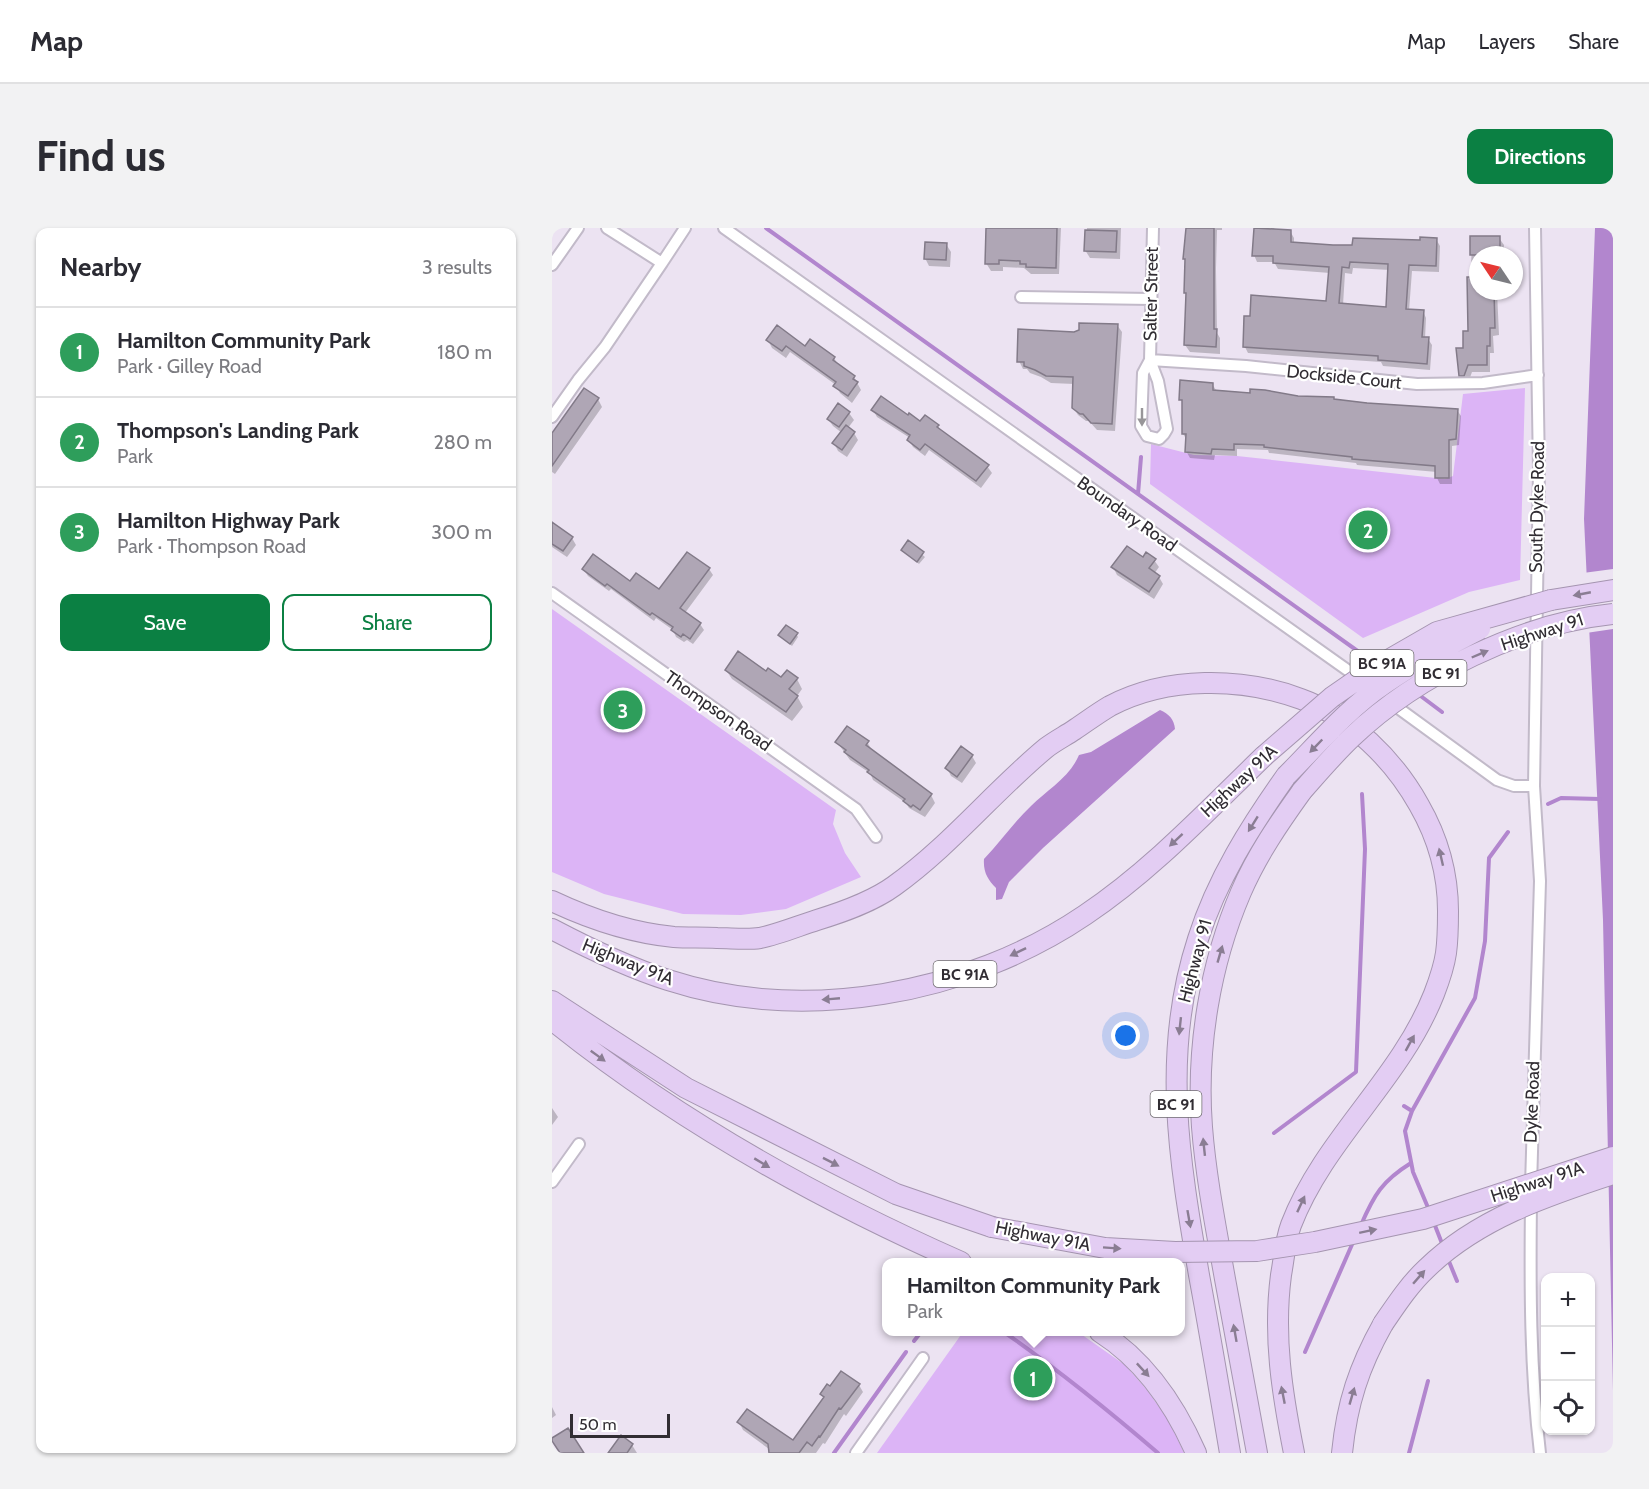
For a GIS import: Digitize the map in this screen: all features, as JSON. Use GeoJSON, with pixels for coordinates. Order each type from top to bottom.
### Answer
{"type":"FeatureCollection","features":[{"type":"Feature","properties":{"kind":"highway","name":"Highway 91"},"geometry":{"type":"LineString","coordinates":[[1230,1453],[1185,1191],[1177,1125],[1175,1070],[1183,999],[1198,939],[1221,882],[1252,824],[1286,777],[1345,716],[1383,685],[1444,647],[1520,609],[1551,600],[1613,590]]}},
{"type":"Feature","properties":{"kind":"highway","name":"Highway 91A"},"geometry":{"type":"LineString","coordinates":[[552,929],[600,954],[669,980],[737,996],[811,1001],[884,994],[954,979],[1018,953],[1084,916],[1140,873],[1264,756],[1332,697],[1371,670],[1437,632],[1520,609]]}},
{"type":"Feature","properties":{"kind":"highway","name":"Highway 91"},"geometry":{"type":"LineString","coordinates":[[1257,1453],[1223,1267],[1202,1126],[1201,1073],[1205,1022],[1219,956],[1241,892],[1269,837],[1302,791],[1352,737],[1390,705],[1451,666],[1517,638],[1553,625],[1591,616],[1613,615]]}},
{"type":"Feature","properties":{"kind":"highway"},"geometry":{"type":"LineString","coordinates":[[552,901],[575,912],[624,927],[673,937],[758,938],[849,910],[892,888],[940,848],[1048,747],[1112,705],[1152,690],[1185,684],[1258,687],[1304,699],[1345,723],[1368,741],[1408,785],[1432,829],[1440,850],[1444,871],[1448,899],[1448,930],[1446,957],[1425,1015],[1406,1051],[1318,1171],[1302,1199],[1289,1230],[1277,1305],[1277,1344],[1280,1383],[1294,1453]]}},
{"type":"Feature","properties":{"kind":"highway","name":"Highway 91A"},"geometry":{"type":"LineString","coordinates":[[552,1001],[696,1093],[896,1194],[993,1227],[1105,1248],[1175,1252],[1257,1251],[1315,1242],[1423,1219],[1613,1157]]}},
{"type":"Feature","properties":{"kind":"highway"},"geometry":{"type":"LineString","coordinates":[[552,1020],[578,1042],[671,1108],[776,1172],[885,1228],[950,1258]]}},
{"type":"Feature","properties":{"kind":"highway"},"geometry":{"type":"LineString","coordinates":[[1342,1453],[1345,1420],[1368,1350],[1404,1294],[1425,1269],[1451,1247],[1479,1229],[1526,1205],[1613,1174]]}},
{"type":"Feature","properties":{"kind":"highway"},"geometry":{"type":"LineString","coordinates":[[1105,1336],[1127,1353],[1155,1382],[1181,1421],[1196,1453]]}},
{"type":"Feature","properties":{"kind":"street"},"geometry":{"type":"LineString","coordinates":[[552,265],[578,228]]}},
{"type":"Feature","properties":{"kind":"street"},"geometry":{"type":"LineString","coordinates":[[607,228],[662,263]]}},
{"type":"Feature","properties":{"kind":"street"},"geometry":{"type":"LineString","coordinates":[[552,417],[605,347],[685,228]]}},
{"type":"Feature","properties":{"kind":"street","name":"Boundary Road"},"geometry":{"type":"LineString","coordinates":[[724,228],[1329,657],[1497,780],[1514,786],[1534,786]]}},
{"type":"Feature","properties":{"kind":"street","name":"Salter Street"},"geometry":{"type":"LineString","coordinates":[[1150,360],[1143,373],[1141,426],[1147,436],[1159,439],[1167,429],[1158,381],[1150,360],[1153,228]]}},
{"type":"Feature","properties":{"kind":"street","name":"South Dyke Road"},"geometry":{"type":"LineString","coordinates":[[1534,786],[1539,375],[1535,228]]}},
{"type":"Feature","properties":{"kind":"street"},"geometry":{"type":"LineString","coordinates":[[1021,297],[1151,299]]}},
{"type":"Feature","properties":{"kind":"street","name":"Dockside Court"},"geometry":{"type":"LineString","coordinates":[[1150,360],[1246,366],[1417,384],[1483,383],[1539,375]]}},
{"type":"Feature","properties":{"kind":"street","name":"Thompson Road"},"geometry":{"type":"LineString","coordinates":[[552,593],[856,809],[876,837]]}},
{"type":"Feature","properties":{"kind":"street","name":"Dyke Road"},"geometry":{"type":"LineString","coordinates":[[1534,786],[1540,881],[1531,1125],[1530,1293],[1534,1402],[1540,1453]]}},
{"type":"Feature","properties":{"kind":"street"},"geometry":{"type":"LineString","coordinates":[[552,1182],[579,1144]]}},
{"type":"Feature","properties":{"kind":"street"},"geometry":{"type":"LineString","coordinates":[[856,1453],[922,1358]]}},
{"type":"Feature","properties":{"kind":"shaded area"},"geometry":{"type":"Polygon","coordinates":[[[1595,228],[1613,228],[1613,1391],[1603,920],[1584,519],[1595,228]]]}},
{"type":"Feature","properties":{"kind":"shaded area"},"geometry":{"type":"Polygon","coordinates":[[[1525,388],[1520,580],[1469,592],[1363,638],[1150,484],[1151,444],[1194,455],[1237,456],[1445,479],[1453,476],[1463,394],[1525,388]]]}},
{"type":"Feature","properties":{"kind":"shaded area"},"geometry":{"type":"Polygon","coordinates":[[[552,609],[836,810],[833,824],[845,853],[861,877],[786,909],[741,915],[683,914],[604,894],[552,872],[552,609]]]}},
{"type":"Feature","properties":{"kind":"shaded area"},"geometry":{"type":"Polygon","coordinates":[[[1160,710],[1174,722],[1175,729],[1043,848],[1009,882],[1002,899],[996,900],[996,888],[984,868],[984,859],[1013,825],[1064,777],[1079,755],[1091,752],[1160,710]]]}},
{"type":"Feature","properties":{"kind":"shaded area"},"geometry":{"type":"Polygon","coordinates":[[[960,1336],[1084,1336],[1125,1365],[1147,1390],[1169,1421],[1184,1453],[877,1453],[960,1336]]]}},
{"type":"Feature","properties":{"kind":"pier"},"geometry":{"type":"Polygon","coordinates":[[[1613,569],[1613,629],[1586,633],[1583,573],[1613,569]]]}},
{"type":"Feature","properties":{"kind":"building"},"geometry":{"type":"Polygon","coordinates":[[[986,228],[1057,228],[1056,268],[1026,267],[1026,264],[1020,264],[1020,261],[999,260],[999,264],[985,264],[986,228]]]}},
{"type":"Feature","properties":{"kind":"building"},"geometry":{"type":"Polygon","coordinates":[[[1186,228],[1214,228],[1216,347],[1184,345],[1186,293],[1184,293],[1185,259],[1183,259],[1186,228]]]}},
{"type":"Feature","properties":{"kind":"building"},"geometry":{"type":"Polygon","coordinates":[[[1254,228],[1291,230],[1291,242],[1333,245],[1352,245],[1353,238],[1420,240],[1420,237],[1437,238],[1436,266],[1409,265],[1406,309],[1424,310],[1422,337],[1429,337],[1427,364],[1378,360],[1378,356],[1243,347],[1244,316],[1250,316],[1251,295],[1326,301],[1329,267],[1273,263],[1273,256],[1252,256],[1254,228]],[[1350,262],[1349,268],[1342,267],[1339,303],[1386,307],[1388,264],[1350,262]]]}},
{"type":"Feature","properties":{"kind":"building"},"geometry":{"type":"Polygon","coordinates":[[[1085,230],[1117,231],[1116,252],[1084,251],[1085,230]]]}},
{"type":"Feature","properties":{"kind":"building"},"geometry":{"type":"Polygon","coordinates":[[[1470,236],[1500,236],[1500,246],[1470,246],[1470,236]]]}},
{"type":"Feature","properties":{"kind":"building"},"geometry":{"type":"Polygon","coordinates":[[[925,242],[947,243],[946,260],[924,259],[925,242]]]}},
{"type":"Feature","properties":{"kind":"building"},"geometry":{"type":"Polygon","coordinates":[[[1467,277],[1469,277],[1469,300],[1494,300],[1495,328],[1490,328],[1487,365],[1468,365],[1464,376],[1459,376],[1456,348],[1463,348],[1463,331],[1468,331],[1467,277]]]}},
{"type":"Feature","properties":{"kind":"building"},"geometry":{"type":"Polygon","coordinates":[[[1079,323],[1118,324],[1112,424],[1091,423],[1083,414],[1072,408],[1073,377],[1046,376],[1024,366],[1024,362],[1017,362],[1018,329],[1074,332],[1079,330],[1079,323]]]}},
{"type":"Feature","properties":{"kind":"building"},"geometry":{"type":"Polygon","coordinates":[[[777,325],[805,346],[810,339],[835,357],[833,360],[855,376],[853,379],[858,382],[848,396],[833,386],[836,382],[786,346],[782,351],[766,340],[777,325]]]}},
{"type":"Feature","properties":{"kind":"building"},"geometry":{"type":"Polygon","coordinates":[[[1180,380],[1213,383],[1213,390],[1250,393],[1250,389],[1265,390],[1367,403],[1458,409],[1456,439],[1449,440],[1449,478],[1435,478],[1435,466],[1352,459],[1352,457],[1264,447],[1264,445],[1234,444],[1234,450],[1212,449],[1211,454],[1185,452],[1186,434],[1182,434],[1182,400],[1179,400],[1180,380]]]}},
{"type":"Feature","properties":{"kind":"building"},"geometry":{"type":"Polygon","coordinates":[[[584,388],[599,398],[552,466],[552,433],[584,388]]]}},
{"type":"Feature","properties":{"kind":"building"},"geometry":{"type":"Polygon","coordinates":[[[881,396],[920,421],[925,415],[939,425],[937,427],[989,465],[976,481],[925,444],[920,450],[907,440],[910,435],[871,410],[881,396]]]}},
{"type":"Feature","properties":{"kind":"building"},"geometry":{"type":"Polygon","coordinates":[[[838,403],[850,412],[839,427],[827,419],[838,403]]]}},
{"type":"Feature","properties":{"kind":"building"},"geometry":{"type":"Polygon","coordinates":[[[846,425],[855,432],[842,450],[832,443],[846,425]]]}},
{"type":"Feature","properties":{"kind":"building"},"geometry":{"type":"Polygon","coordinates":[[[552,522],[573,537],[563,551],[552,544],[552,522]]]}},
{"type":"Feature","properties":{"kind":"building"},"geometry":{"type":"Polygon","coordinates":[[[908,540],[924,552],[917,562],[901,550],[908,540]]]}},
{"type":"Feature","properties":{"kind":"building"},"geometry":{"type":"Polygon","coordinates":[[[1127,546],[1143,557],[1146,552],[1156,559],[1149,568],[1160,576],[1149,592],[1111,567],[1127,546]]]}},
{"type":"Feature","properties":{"kind":"building"},"geometry":{"type":"Polygon","coordinates":[[[687,552],[710,568],[680,608],[701,623],[690,639],[683,634],[681,637],[671,630],[673,627],[652,613],[650,615],[582,569],[593,554],[630,581],[636,573],[659,589],[687,552]]]}},
{"type":"Feature","properties":{"kind":"building"},"geometry":{"type":"Polygon","coordinates":[[[786,625],[798,633],[790,644],[778,635],[786,625]]]}},
{"type":"Feature","properties":{"kind":"building"},"geometry":{"type":"Polygon","coordinates":[[[738,651],[766,671],[768,668],[781,677],[787,670],[798,678],[789,689],[798,696],[786,712],[725,670],[738,651]]]}},
{"type":"Feature","properties":{"kind":"building"},"geometry":{"type":"Polygon","coordinates":[[[847,726],[869,741],[866,745],[932,794],[920,810],[903,801],[905,799],[867,772],[869,770],[844,752],[846,750],[835,742],[847,726]]]}},
{"type":"Feature","properties":{"kind":"building"},"geometry":{"type":"Polygon","coordinates":[[[961,746],[973,755],[957,777],[945,768],[961,746]]]}},
{"type":"Feature","properties":{"kind":"building"},"geometry":{"type":"Polygon","coordinates":[[[841,1371],[860,1384],[841,1409],[839,1408],[820,1437],[812,1446],[807,1442],[799,1453],[769,1453],[768,1444],[737,1422],[747,1409],[793,1440],[824,1397],[820,1394],[827,1384],[830,1386],[841,1371]]]}},
{"type":"Feature","properties":{"kind":"building"},"geometry":{"type":"Polygon","coordinates":[[[568,1428],[584,1453],[560,1453],[552,1441],[552,1438],[568,1428]]]}},
{"type":"Feature","properties":{"kind":"building"},"geometry":{"type":"Polygon","coordinates":[[[621,1435],[633,1444],[627,1453],[608,1453],[621,1435]]]}},
{"type":"Feature","properties":{"kind":"waterway"},"geometry":{"type":"LineString","coordinates":[[766,228],[1373,662]]}},
{"type":"Feature","properties":{"kind":"waterway"},"geometry":{"type":"LineString","coordinates":[[1138,494],[1141,457]]}},
{"type":"Feature","properties":{"kind":"waterway"},"geometry":{"type":"LineString","coordinates":[[1418,694],[1442,712]]}},
{"type":"Feature","properties":{"kind":"waterway"},"geometry":{"type":"LineString","coordinates":[[1274,1133],[1356,1072],[1365,849],[1362,794]]}},
{"type":"Feature","properties":{"kind":"waterway"},"geometry":{"type":"LineString","coordinates":[[1548,804],[1561,798],[1600,799]]}},
{"type":"Feature","properties":{"kind":"waterway"},"geometry":{"type":"LineString","coordinates":[[1429,1210],[1413,1172],[1405,1131],[1412,1111],[1475,998],[1485,941],[1489,858],[1508,832]]}},
{"type":"Feature","properties":{"kind":"waterway"},"geometry":{"type":"LineString","coordinates":[[1404,1106],[1412,1111]]}},
{"type":"Feature","properties":{"kind":"waterway"},"geometry":{"type":"LineString","coordinates":[[1361,1225],[1380,1189],[1411,1163]]}},
{"type":"Feature","properties":{"kind":"waterway"},"geometry":{"type":"LineString","coordinates":[[1434,1223],[1443,1246]]}},
{"type":"Feature","properties":{"kind":"waterway"},"geometry":{"type":"LineString","coordinates":[[1305,1352],[1354,1240]]}},
{"type":"Feature","properties":{"kind":"waterway"},"geometry":{"type":"LineString","coordinates":[[1448,1259],[1457,1281]]}},
{"type":"Feature","properties":{"kind":"waterway"},"geometry":{"type":"LineString","coordinates":[[914,1341],[918,1336]]}},
{"type":"Feature","properties":{"kind":"waterway"},"geometry":{"type":"LineString","coordinates":[[1010,1336],[1082,1390],[1158,1453]]}},
{"type":"Feature","properties":{"kind":"waterway"},"geometry":{"type":"LineString","coordinates":[[834,1453],[906,1352]]}},
{"type":"Feature","properties":{"kind":"waterway"},"geometry":{"type":"LineString","coordinates":[[1409,1453],[1428,1381]]}},
{"type":"Feature","properties":{"kind":"place","name":"Thompson's Landing Park"},"geometry":{"type":"Point","coordinates":[1368,530]}},
{"type":"Feature","properties":{"kind":"place","name":"Hamilton Highway Park"},"geometry":{"type":"Point","coordinates":[623,710]}},
{"type":"Feature","properties":{"kind":"place","name":"Hamilton Community Park"},"geometry":{"type":"Point","coordinates":[1033,1378]}}]}
